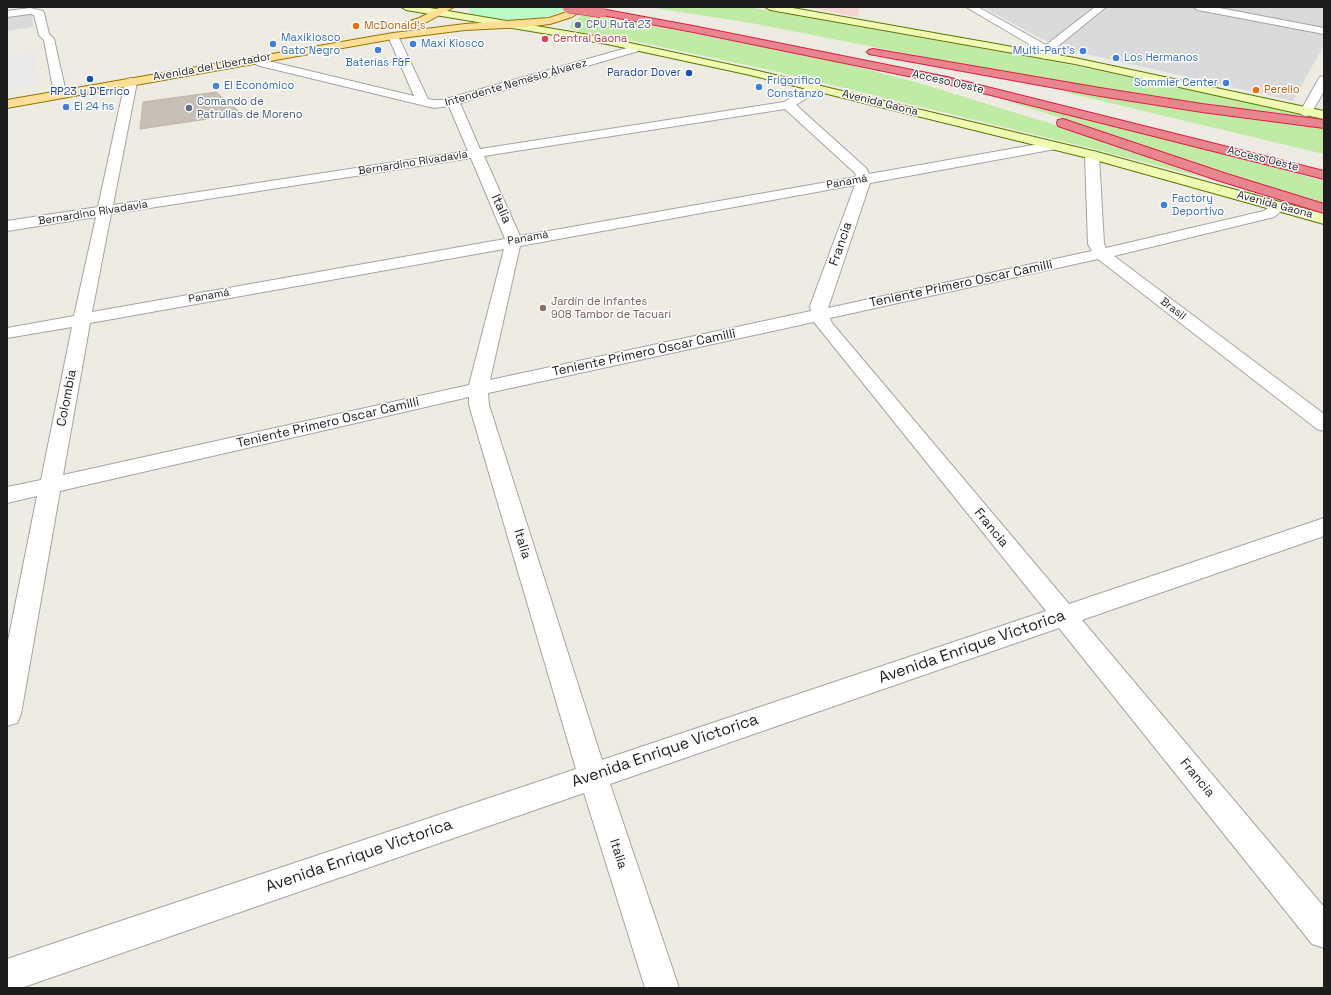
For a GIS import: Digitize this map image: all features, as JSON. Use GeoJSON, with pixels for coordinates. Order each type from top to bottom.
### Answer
{"type":"FeatureCollection","features":[{"type":"Feature","properties":{"kind":"highway","name":"Acceso Oeste"},"geometry":{"type":"LineString","coordinates":[[568,7],[693,29],[954,83],[1324,175]]}},
{"type":"Feature","properties":{"kind":"highway","name":"Acceso Oeste"},"geometry":{"type":"LineString","coordinates":[[622,7],[802,40],[1011,86],[1324,162]]}},
{"type":"Feature","properties":{"kind":"highway"},"geometry":{"type":"LineString","coordinates":[[802,40],[824,44]]}},
{"type":"Feature","properties":{"kind":"highway"},"geometry":{"type":"LineString","coordinates":[[862,50],[1100,92],[1202,108],[1324,124]]}},
{"type":"Feature","properties":{"kind":"highway"},"geometry":{"type":"LineString","coordinates":[[837,58],[990,99],[1234,181],[1324,209]]}},
{"type":"Feature","properties":{"kind":"main road","name":"Avenida Gaona"},"geometry":{"type":"LineString","coordinates":[[406,7],[607,41],[815,87],[1050,146],[1092,155],[1324,219]]}},
{"type":"Feature","properties":{"kind":"main road","name":"Avenida del Libertador"},"geometry":{"type":"LineString","coordinates":[[7,97],[402,27],[438,13],[449,7]]}},
{"type":"Feature","properties":{"kind":"main road"},"geometry":{"type":"LineString","coordinates":[[464,7],[466,12],[477,19]]}},
{"type":"Feature","properties":{"kind":"main road","name":"Avenida del Libertador"},"geometry":{"type":"LineString","coordinates":[[7,104],[393,36],[464,27],[525,24],[550,21],[568,15],[581,7]]}},
{"type":"Feature","properties":{"kind":"main road"},"geometry":{"type":"LineString","coordinates":[[770,7],[1046,53],[1112,69],[1324,115]]}},
{"type":"Feature","properties":{"kind":"street"},"geometry":{"type":"LineString","coordinates":[[971,7],[1046,53],[1101,7]]}},
{"type":"Feature","properties":{"kind":"street"},"geometry":{"type":"LineString","coordinates":[[1198,7],[1324,31]]}},
{"type":"Feature","properties":{"kind":"street"},"geometry":{"type":"LineString","coordinates":[[7,14],[37,11],[39,13],[44,35],[49,39],[59,88]]}},
{"type":"Feature","properties":{"kind":"street"},"geometry":{"type":"LineString","coordinates":[[393,36],[423,101]]}},
{"type":"Feature","properties":{"kind":"street","name":"Intendente Nemesio Álvarez"},"geometry":{"type":"LineString","coordinates":[[254,60],[264,64],[434,104],[452,102],[638,48]]}},
{"type":"Feature","properties":{"kind":"street"},"geometry":{"type":"LineString","coordinates":[[1306,112],[1324,80]]}},
{"type":"Feature","properties":{"kind":"street","name":"Colombia"},"geometry":{"type":"LineString","coordinates":[[7,714],[49,486],[131,82]]}},
{"type":"Feature","properties":{"kind":"street","name":"Bernardino Rivadavia"},"geometry":{"type":"LineString","coordinates":[[7,226],[788,105],[815,87]]}},
{"type":"Feature","properties":{"kind":"street","name":"Italia"},"geometry":{"type":"LineString","coordinates":[[452,102],[476,153],[511,233],[513,241],[512,252],[478,389],[479,405],[593,776],[662,988]]}},
{"type":"Feature","properties":{"kind":"street"},"geometry":{"type":"LineString","coordinates":[[788,105],[861,171],[864,179]]}},
{"type":"Feature","properties":{"kind":"street","name":"Panamá"},"geometry":{"type":"LineString","coordinates":[[7,333],[513,241],[1050,146]]}},
{"type":"Feature","properties":{"kind":"street"},"geometry":{"type":"LineString","coordinates":[[1092,155],[1096,244],[1101,254]]}},
{"type":"Feature","properties":{"kind":"street","name":"Francia"},"geometry":{"type":"LineString","coordinates":[[864,179],[819,306],[820,315],[824,324],[1324,932]]}},
{"type":"Feature","properties":{"kind":"street","name":"Teniente Primero Oscar Camilli"},"geometry":{"type":"LineString","coordinates":[[7,495],[478,389],[1101,254],[1258,217],[1269,214],[1279,206]]}},
{"type":"Feature","properties":{"kind":"street","name":"Brasil"},"geometry":{"type":"LineString","coordinates":[[1101,254],[1324,424]]}},
{"type":"Feature","properties":{"kind":"street","name":"Avenida Enrique Victorica"},"geometry":{"type":"LineString","coordinates":[[7,976],[1324,527]]}},
{"type":"Feature","properties":{"kind":"shaded area"},"geometry":{"type":"Polygon","coordinates":[[[807,7],[860,7],[858,17],[807,7]]]}},
{"type":"Feature","properties":{"kind":"shaded area"},"geometry":{"type":"Polygon","coordinates":[[[982,7],[1324,7],[1324,45],[1293,101],[1069,50],[1040,38],[982,7]]]}},
{"type":"Feature","properties":{"kind":"shaded area"},"geometry":{"type":"Polygon","coordinates":[[[32,14],[33,27],[7,31],[7,18],[32,14]]]}},
{"type":"Feature","properties":{"kind":"shaded area"},"geometry":{"type":"Polygon","coordinates":[[[36,53],[39,84],[7,90],[7,59],[36,53]]]}},
{"type":"Feature","properties":{"kind":"green space"},"geometry":{"type":"Polygon","coordinates":[[[467,7],[569,7],[557,14],[543,18],[512,21],[478,17],[471,13],[467,7]]]}},
{"type":"Feature","properties":{"kind":"green space"},"geometry":{"type":"Polygon","coordinates":[[[648,7],[747,7],[1062,63],[1322,118],[1232,108],[996,71],[751,23],[648,7]]]}},
{"type":"Feature","properties":{"kind":"green space"},"geometry":{"type":"Polygon","coordinates":[[[587,13],[825,59],[919,83],[1052,124],[1209,179],[1086,147],[770,70],[624,39],[580,32],[570,27],[572,22],[587,13]]]}},
{"type":"Feature","properties":{"kind":"green space"},"geometry":{"type":"Polygon","coordinates":[[[1067,90],[1324,126],[1324,154],[1064,92],[1067,90]]]}},
{"type":"Feature","properties":{"kind":"green space"},"geometry":{"type":"Polygon","coordinates":[[[1010,101],[1194,146],[1324,181],[1324,205],[1188,162],[1065,119],[1009,102],[1010,101]]]}},
{"type":"Feature","properties":{"kind":"building","name":"Comando de Patrullas de Moreno"},"geometry":{"type":"Polygon","coordinates":[[[216,92],[242,114],[140,129],[143,102],[216,92]]]}},
{"type":"Feature","properties":{"kind":"place","name":"CPU Ruta 23"},"geometry":{"type":"Point","coordinates":[578,25]}},
{"type":"Feature","properties":{"kind":"place","name":"McDonald's"},"geometry":{"type":"Point","coordinates":[356,26]}},
{"type":"Feature","properties":{"kind":"place","name":"Central Gaona"},"geometry":{"type":"Point","coordinates":[545,39]}},
{"type":"Feature","properties":{"kind":"place","name":"Maxikiosco Gato Negro"},"geometry":{"type":"Point","coordinates":[273,44]}},
{"type":"Feature","properties":{"kind":"place","name":"Maxi Kiosco"},"geometry":{"type":"Point","coordinates":[413,44]}},
{"type":"Feature","properties":{"kind":"place","name":"Baterías F&F"},"geometry":{"type":"Point","coordinates":[378,50]}},
{"type":"Feature","properties":{"kind":"place","name":"Multi-Part's"},"geometry":{"type":"Point","coordinates":[1083,51]}},
{"type":"Feature","properties":{"kind":"place","name":"Los Hermanos"},"geometry":{"type":"Point","coordinates":[1116,58]}},
{"type":"Feature","properties":{"kind":"place","name":"Parador Dover"},"geometry":{"type":"Point","coordinates":[689,73]}},
{"type":"Feature","properties":{"kind":"place","name":"RP23 y D'Errico"},"geometry":{"type":"Point","coordinates":[90,79]}},
{"type":"Feature","properties":{"kind":"place","name":"Sommier Center"},"geometry":{"type":"Point","coordinates":[1226,83]}},
{"type":"Feature","properties":{"kind":"place","name":"El Económico"},"geometry":{"type":"Point","coordinates":[216,86]}},
{"type":"Feature","properties":{"kind":"place","name":"Frigorífico Constanzo"},"geometry":{"type":"Point","coordinates":[759,87]}},
{"type":"Feature","properties":{"kind":"place","name":"Perello"},"geometry":{"type":"Point","coordinates":[1256,90]}},
{"type":"Feature","properties":{"kind":"place","name":"El 24 hs"},"geometry":{"type":"Point","coordinates":[66,107]}},
{"type":"Feature","properties":{"kind":"place","name":"Comando de Patrullas de Moreno"},"geometry":{"type":"Point","coordinates":[189,108]}},
{"type":"Feature","properties":{"kind":"place","name":"Factory Deportivo"},"geometry":{"type":"Point","coordinates":[1164,205]}},
{"type":"Feature","properties":{"kind":"place","name":"Jardín de Infantes 908 Tambor de Tacuarí"},"geometry":{"type":"Point","coordinates":[543,308]}}]}
